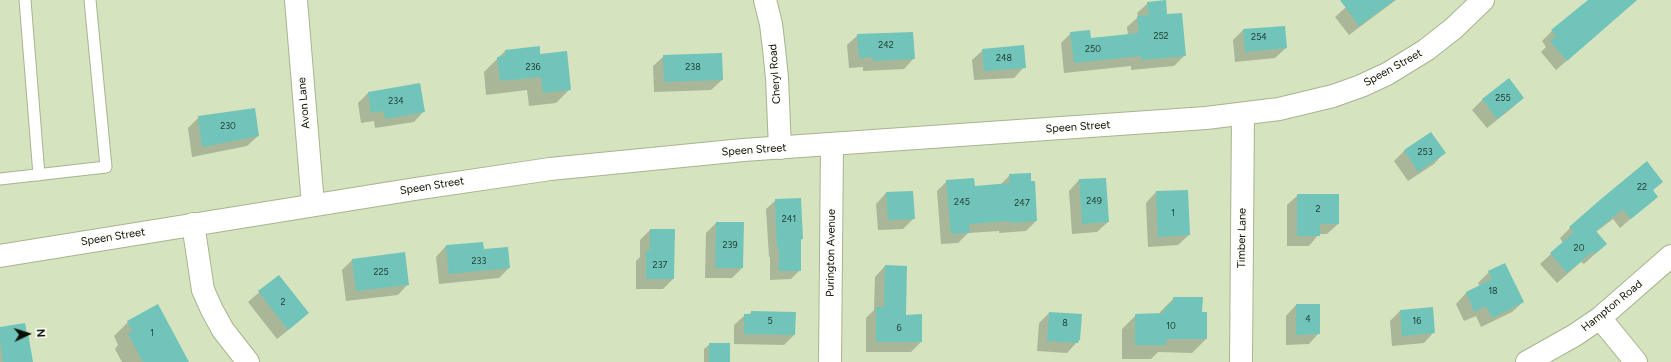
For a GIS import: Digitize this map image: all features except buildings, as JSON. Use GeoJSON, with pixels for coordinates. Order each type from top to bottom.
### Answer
{"type":"FeatureCollection","features":[{"type":"Feature","properties":{"kind":"street","name":"Avon Lane"},"geometry":{"type":"LineString","coordinates":[[296,0],[312,205]]}},
{"type":"Feature","properties":{"kind":"street","name":"Cheryl Road"},"geometry":{"type":"LineString","coordinates":[[765,0],[771,24],[777,78],[780,148]]}},
{"type":"Feature","properties":{"kind":"street","name":"Speen Street"},"geometry":{"type":"LineString","coordinates":[[0,256],[312,205],[542,170],[716,152],[832,145],[1243,114],[1321,100],[1354,89],[1386,74],[1426,50],[1454,28],[1483,0]]}},
{"type":"Feature","properties":{"kind":"street","name":"Timber Lane"},"geometry":{"type":"LineString","coordinates":[[1241,362],[1243,114]]}},
{"type":"Feature","properties":{"kind":"street","name":"Purington Avenue"},"geometry":{"type":"LineString","coordinates":[[830,362],[832,145]]}},
{"type":"Feature","properties":{"kind":"street"},"geometry":{"type":"LineString","coordinates":[[193,224],[203,290],[223,330],[248,362]]}},
{"type":"Feature","properties":{"kind":"street","name":"Hampton Road"},"geometry":{"type":"LineString","coordinates":[[1527,362],[1575,335],[1600,318],[1671,256]]}},
{"type":"Feature","properties":{"kind":"street"},"geometry":{"type":"LineString","coordinates":[[1600,318],[1636,362]]}},
{"type":"Feature","properties":{"kind":"lane"},"geometry":{"type":"LineString","coordinates":[[25,0],[39,175]]}},
{"type":"Feature","properties":{"kind":"lane"},"geometry":{"type":"LineString","coordinates":[[0,179],[106,166],[90,0]]}}]}
